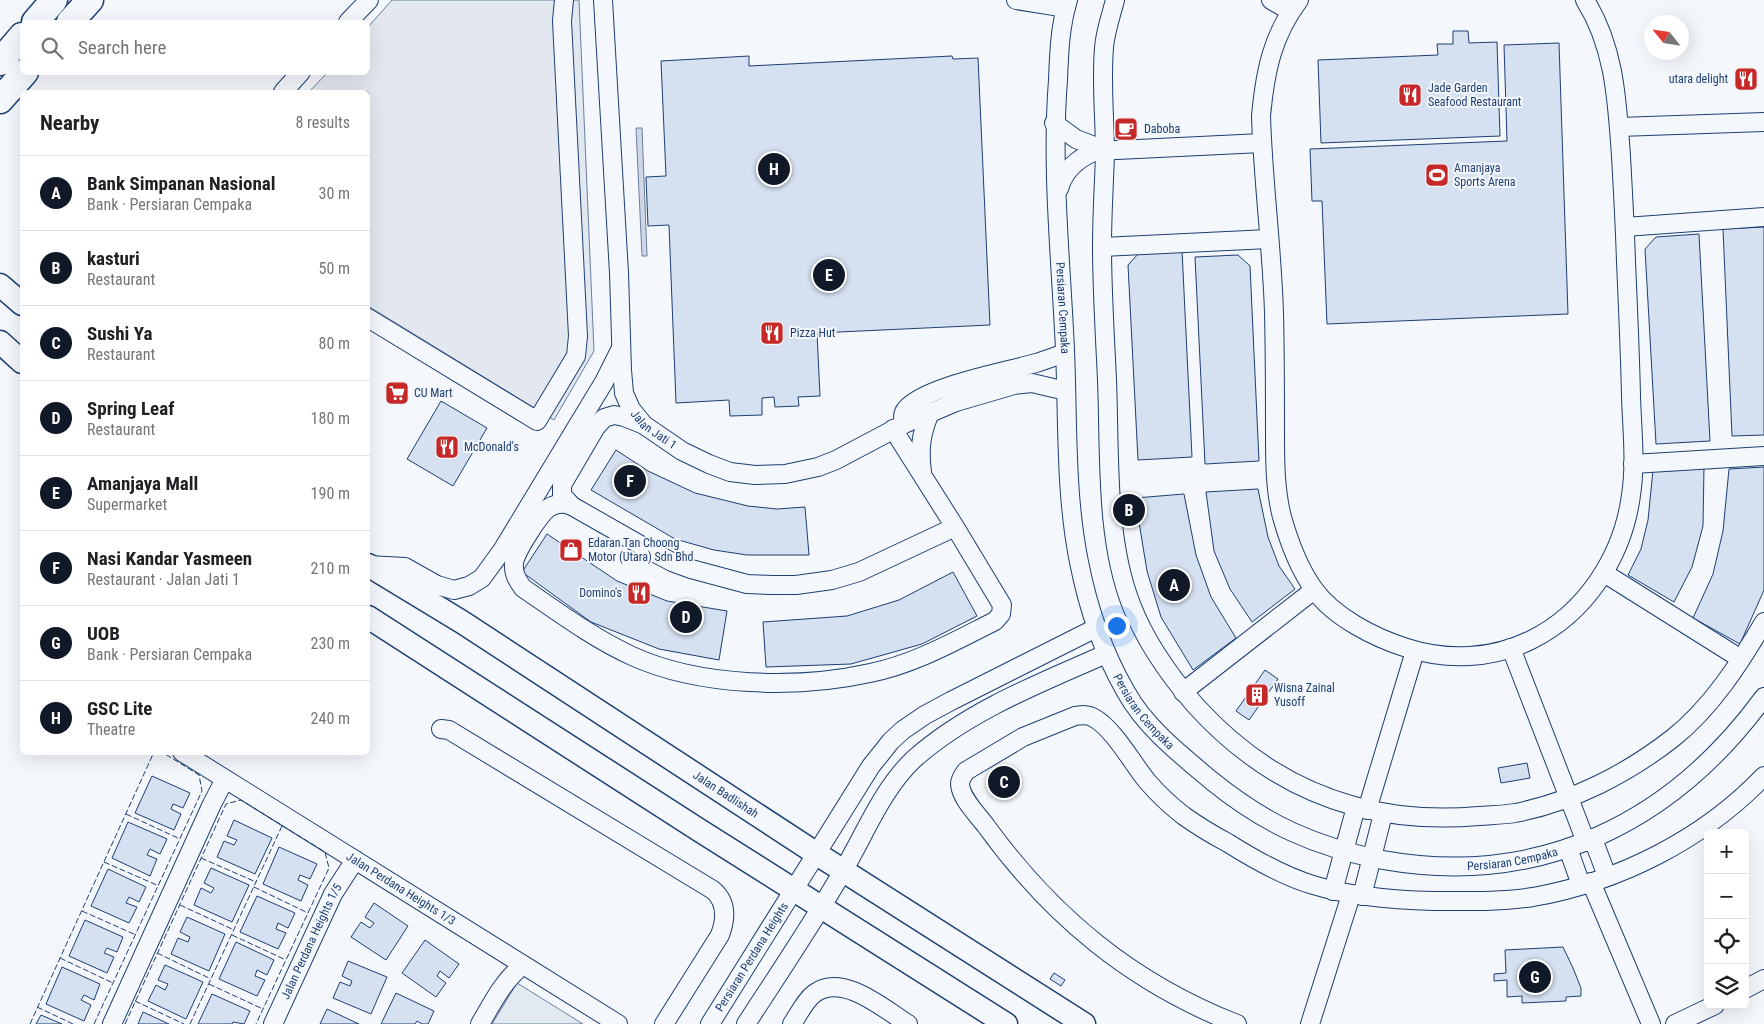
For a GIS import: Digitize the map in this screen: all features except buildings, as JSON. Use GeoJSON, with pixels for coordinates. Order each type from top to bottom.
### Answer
{"type":"FeatureCollection","features":[{"type":"Feature","properties":{"kind":"highway"},"geometry":{"type":"LineString","coordinates":[[37,20],[54,0]]}},
{"type":"Feature","properties":{"kind":"highway"},"geometry":{"type":"LineString","coordinates":[[72,20],[90,0]]}},
{"type":"Feature","properties":{"kind":"highway"},"geometry":{"type":"LineString","coordinates":[[0,62],[20,38]]}},
{"type":"Feature","properties":{"kind":"highway"},"geometry":{"type":"LineString","coordinates":[[0,100],[22,75]]}},
{"type":"Feature","properties":{"kind":"main road"},"geometry":{"type":"LineString","coordinates":[[0,286],[20,302]]}},
{"type":"Feature","properties":{"kind":"main road"},"geometry":{"type":"LineString","coordinates":[[0,342],[20,360]]}},
{"type":"Feature","properties":{"kind":"main road","name":"Jalan Badlishah"},"geometry":{"type":"LineString","coordinates":[[370,566],[462,622],[817,854],[1084,1024]]}},
{"type":"Feature","properties":{"kind":"main road"},"geometry":{"type":"LineString","coordinates":[[370,618],[1006,1024]]}},
{"type":"Feature","properties":{"kind":"street"},"geometry":{"type":"LineString","coordinates":[[350,20],[369,0]]}},
{"type":"Feature","properties":{"kind":"street"},"geometry":{"type":"LineString","coordinates":[[370,319],[537,421],[578,351],[562,20],[564,0]]}},
{"type":"Feature","properties":{"kind":"street","name":"Jalan Jati 1"},"geometry":{"type":"LineString","coordinates":[[604,0],[624,393],[631,409],[644,425],[682,451],[730,472],[756,475],[785,474],[818,467],[836,460],[899,426],[956,402],[1014,385],[1032,383],[1066,391]]}},
{"type":"Feature","properties":{"kind":"street"},"geometry":{"type":"LineString","coordinates":[[1016,0],[1067,4]]}},
{"type":"Feature","properties":{"kind":"street"},"geometry":{"type":"LineString","coordinates":[[1115,0],[1104,44],[1105,150],[1102,247],[1110,487],[1117,556],[1130,603],[1146,637],[1183,692],[1206,717],[1251,756],[1293,782],[1318,794],[1369,810],[1448,819],[1514,812],[1570,798],[1632,766],[1671,739],[1687,726],[1706,706],[1741,659],[1764,622]]}},
{"type":"Feature","properties":{"kind":"street"},"geometry":{"type":"LineString","coordinates":[[1271,0],[1295,6],[1279,30],[1270,56],[1261,116],[1274,312],[1276,478],[1282,516],[1297,558],[1314,590],[1337,612],[1364,630],[1394,644],[1435,656],[1456,657],[1482,656],[1511,648],[1549,631],[1572,612],[1590,593],[1604,573],[1625,525],[1631,495],[1633,464],[1625,227],[1616,90],[1605,39],[1585,0]]}},
{"type":"Feature","properties":{"kind":"street","name":"Persiaran Cempaka"},"geometry":{"type":"LineString","coordinates":[[1067,4],[1060,40],[1054,123],[1073,523],[1078,560],[1087,599],[1106,654],[1128,697],[1174,750],[1252,810],[1292,833],[1344,852],[1372,858],[1430,866],[1485,865],[1520,861],[1568,848],[1633,819],[1681,786],[1732,738],[1764,697]]}},
{"type":"Feature","properties":{"kind":"street"},"geometry":{"type":"LineString","coordinates":[[285,90],[298,75]]}},
{"type":"Feature","properties":{"kind":"street"},"geometry":{"type":"LineString","coordinates":[[1619,127],[1764,122]]}},
{"type":"Feature","properties":{"kind":"street"},"geometry":{"type":"LineString","coordinates":[[1054,123],[1076,138],[1105,150]]}},
{"type":"Feature","properties":{"kind":"street"},"geometry":{"type":"LineString","coordinates":[[1058,194],[1066,173],[1072,165],[1087,154],[1105,150],[1262,143]]}},
{"type":"Feature","properties":{"kind":"street"},"geometry":{"type":"LineString","coordinates":[[1625,227],[1764,217]]}},
{"type":"Feature","properties":{"kind":"street"},"geometry":{"type":"LineString","coordinates":[[1102,247],[1269,239]]}},
{"type":"Feature","properties":{"kind":"street"},"geometry":{"type":"LineString","coordinates":[[621,348],[510,552],[514,564],[515,577],[523,588],[584,629],[632,656],[672,672],[747,681],[804,682],[870,673],[900,665],[942,648],[999,618],[1002,605],[922,475],[899,426],[905,409],[943,388],[1036,363],[1065,353]]}},
{"type":"Feature","properties":{"kind":"street"},"geometry":{"type":"LineString","coordinates":[[922,475],[920,444],[930,413]]}},
{"type":"Feature","properties":{"kind":"street"},"geometry":{"type":"LineString","coordinates":[[572,506],[562,495],[562,485],[596,427],[604,418],[614,415],[644,425]]}},
{"type":"Feature","properties":{"kind":"street"},"geometry":{"type":"LineString","coordinates":[[1633,464],[1764,456]]}},
{"type":"Feature","properties":{"kind":"street"},"geometry":{"type":"LineString","coordinates":[[370,565],[405,567],[437,585],[454,590],[469,586],[482,578],[510,552],[546,510],[556,505],[567,504],[672,562],[747,584],[796,585],[832,580],[859,572],[955,526]]}},
{"type":"Feature","properties":{"kind":"street"},"geometry":{"type":"LineString","coordinates":[[1604,573],[1741,659]]}},
{"type":"Feature","properties":{"kind":"street"},"geometry":{"type":"LineString","coordinates":[[1183,692],[1314,590]]}},
{"type":"Feature","properties":{"kind":"street","name":"Persiaran Perdana Heights"},"geometry":{"type":"LineString","coordinates":[[710,1024],[871,766],[891,741],[904,730],[951,701],[1096,628]]}},
{"type":"Feature","properties":{"kind":"street"},"geometry":{"type":"LineString","coordinates":[[1511,648],[1570,798],[1589,840],[1593,881]]}},
{"type":"Feature","properties":{"kind":"street"},"geometry":{"type":"LineString","coordinates":[[1333,891],[1344,852],[1369,810],[1415,651]]}},
{"type":"Feature","properties":{"kind":"street"},"geometry":{"type":"LineString","coordinates":[[746,1024],[844,870],[896,779],[914,760],[956,727],[1061,674],[1106,654]]}},
{"type":"Feature","properties":{"kind":"street"},"geometry":{"type":"LineString","coordinates":[[1237,1024],[1174,994],[1122,964],[1081,932],[1046,898],[1005,852],[965,797],[960,784],[966,771],[1023,738],[1084,714],[1093,717],[1103,724],[1148,782],[1188,819],[1281,873],[1333,891],[1357,895],[1416,900],[1500,901],[1533,897],[1593,881],[1654,856],[1697,832],[1735,803],[1764,776]]}},
{"type":"Feature","properties":{"kind":"street"},"geometry":{"type":"LineString","coordinates":[[441,729],[449,730],[720,896],[724,915],[724,924],[720,935],[664,1024]]}},
{"type":"Feature","properties":{"kind":"street","name":"Jalan Perdana Heights 1/3"},"geometry":{"type":"LineString","coordinates":[[187,755],[618,1024]]}},
{"type":"Feature","properties":{"kind":"street"},"geometry":{"type":"LineString","coordinates":[[112,1024],[212,804],[225,780]]}},
{"type":"Feature","properties":{"kind":"street"},"geometry":{"type":"LineString","coordinates":[[1310,1024],[1372,858],[1369,810]]}},
{"type":"Feature","properties":{"kind":"street"},"geometry":{"type":"LineString","coordinates":[[1568,848],[1593,881],[1651,1024]]}},
{"type":"Feature","properties":{"kind":"street","name":"Jalan Perdana Heights 1/5"},"geometry":{"type":"LineString","coordinates":[[274,1024],[333,894],[355,860]]}},
{"type":"Feature","properties":{"kind":"street"},"geometry":{"type":"LineString","coordinates":[[480,1024],[500,989],[512,973],[523,965]]}},
{"type":"Feature","properties":{"kind":"street"},"geometry":{"type":"LineString","coordinates":[[1749,987],[1764,979]]}},
{"type":"Feature","properties":{"kind":"street"},"geometry":{"type":"LineString","coordinates":[[792,1024],[806,1002],[814,994],[824,988],[836,986],[853,990],[908,1024]]}},
{"type":"Feature","properties":{"kind":"street"},"geometry":{"type":"LineString","coordinates":[[1675,1024],[1707,1009]]}},
{"type":"Feature","properties":{"kind":"shaded area"},"geometry":{"type":"Polygon","coordinates":[[[392,0],[579,0],[594,351],[554,420],[370,307],[370,90],[311,90],[325,75],[370,75],[370,25],[392,0]]]}},
{"type":"Feature","properties":{"kind":"shaded area"},"geometry":{"type":"Polygon","coordinates":[[[636,128],[642,128],[647,256],[642,256],[636,128]]]}},
{"type":"Feature","properties":{"kind":"shaded area"},"geometry":{"type":"Polygon","coordinates":[[[517,983],[583,1024],[492,1024],[517,983]]]}},
{"type":"Feature","properties":{"kind":"fence"},"geometry":{"type":"LineString","coordinates":[[30,1024],[153,755]]}},
{"type":"Feature","properties":{"kind":"fence"},"geometry":{"type":"LineString","coordinates":[[94,1024],[202,791],[199,775],[167,755]]}},
{"type":"Feature","properties":{"kind":"fence"},"geometry":{"type":"LineString","coordinates":[[125,1024],[226,804],[241,800],[325,852],[329,868],[256,1024]]}},
{"type":"Feature","properties":{"kind":"fence"},"geometry":{"type":"LineString","coordinates":[[126,814],[180,839]]}},
{"type":"Feature","properties":{"kind":"fence"},"geometry":{"type":"LineString","coordinates":[[190,1024],[282,826]]}},
{"type":"Feature","properties":{"kind":"fence"},"geometry":{"type":"LineString","coordinates":[[201,858],[256,882]]}},
{"type":"Feature","properties":{"kind":"fence"},"geometry":{"type":"LineString","coordinates":[[104,862],[159,886]]}},
{"type":"Feature","properties":{"kind":"fence"},"geometry":{"type":"LineString","coordinates":[[254,887],[308,913]]}},
{"type":"Feature","properties":{"kind":"fence"},"geometry":{"type":"LineString","coordinates":[[180,905],[234,930]]}},
{"type":"Feature","properties":{"kind":"fence"},"geometry":{"type":"LineString","coordinates":[[82,911],[136,935]]}},
{"type":"Feature","properties":{"kind":"fence"},"geometry":{"type":"LineString","coordinates":[[232,935],[286,960]]}},
{"type":"Feature","properties":{"kind":"fence"},"geometry":{"type":"LineString","coordinates":[[157,953],[211,979]]}},
{"type":"Feature","properties":{"kind":"fence"},"geometry":{"type":"LineString","coordinates":[[60,958],[113,983]]}},
{"type":"Feature","properties":{"kind":"fence"},"geometry":{"type":"LineString","coordinates":[[209,984],[263,1009]]}},
{"type":"Feature","properties":{"kind":"fence"},"geometry":{"type":"LineString","coordinates":[[135,1001],[184,1024]]}},
{"type":"Feature","properties":{"kind":"fence"},"geometry":{"type":"LineString","coordinates":[[37,1007],[73,1024]]}},
{"type":"Feature","properties":{"kind":"place","name":"utara delight"},"geometry":{"type":"Point","coordinates":[1746,79]}},
{"type":"Feature","properties":{"kind":"place","name":"Jade Garden Seafood Restaurant"},"geometry":{"type":"Point","coordinates":[1410,95]}},
{"type":"Feature","properties":{"kind":"place","name":"Daboba"},"geometry":{"type":"Point","coordinates":[1126,129]}},
{"type":"Feature","properties":{"kind":"place","name":"GSC Lite"},"geometry":{"type":"Point","coordinates":[774,169]}},
{"type":"Feature","properties":{"kind":"place","name":"Amanjaya Sports Arena"},"geometry":{"type":"Point","coordinates":[1437,175]}},
{"type":"Feature","properties":{"kind":"place","name":"Amanjaya Mall"},"geometry":{"type":"Point","coordinates":[829,275]}},
{"type":"Feature","properties":{"kind":"place","name":"Pizza Hut"},"geometry":{"type":"Point","coordinates":[772,333]}},
{"type":"Feature","properties":{"kind":"place","name":"CU Mart"},"geometry":{"type":"Point","coordinates":[397,393]}},
{"type":"Feature","properties":{"kind":"place","name":"McDonald's"},"geometry":{"type":"Point","coordinates":[447,447]}},
{"type":"Feature","properties":{"kind":"place","name":"Nasi Kandar Yasmeen"},"geometry":{"type":"Point","coordinates":[630,481]}},
{"type":"Feature","properties":{"kind":"place","name":"kasturi"},"geometry":{"type":"Point","coordinates":[1129,510]}},
{"type":"Feature","properties":{"kind":"place","name":"Edaran Tan Choong Motor (Utara) Sdn Bhd"},"geometry":{"type":"Point","coordinates":[571,550]}},
{"type":"Feature","properties":{"kind":"place","name":"Bank Simpanan Nasional"},"geometry":{"type":"Point","coordinates":[1174,585]}},
{"type":"Feature","properties":{"kind":"place","name":"Domino's"},"geometry":{"type":"Point","coordinates":[639,593]}},
{"type":"Feature","properties":{"kind":"place","name":"Spring Leaf"},"geometry":{"type":"Point","coordinates":[686,617]}},
{"type":"Feature","properties":{"kind":"place","name":"Wisna Zainal Yusoff"},"geometry":{"type":"Point","coordinates":[1257,695]}},
{"type":"Feature","properties":{"kind":"place","name":"Sushi Ya"},"geometry":{"type":"Point","coordinates":[1004,782]}},
{"type":"Feature","properties":{"kind":"place","name":"UOB"},"geometry":{"type":"Point","coordinates":[1535,977]}}]}
